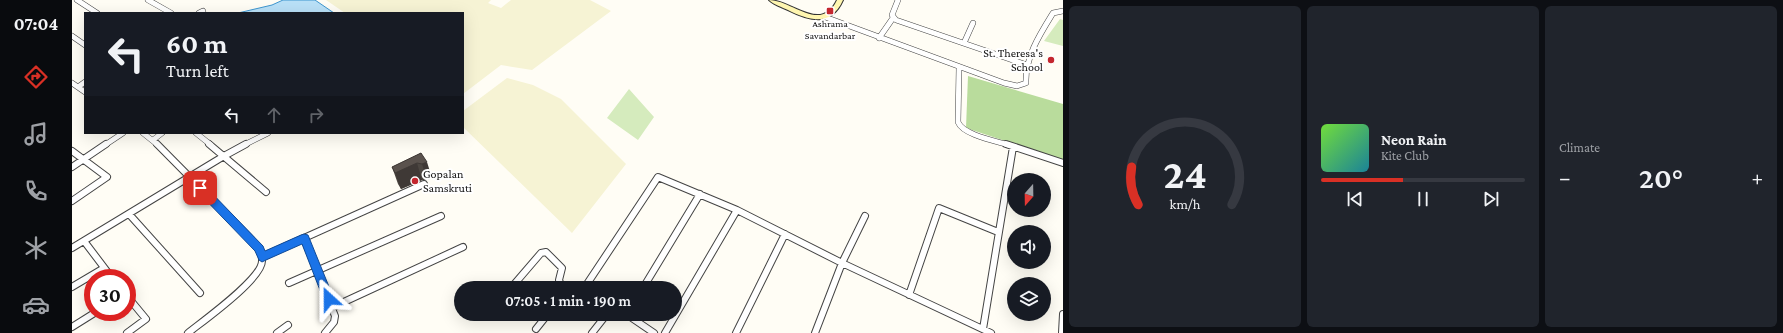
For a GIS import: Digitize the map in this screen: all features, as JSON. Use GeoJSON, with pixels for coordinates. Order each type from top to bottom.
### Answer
{"type":"FeatureCollection","features":[{"type":"Feature","properties":{"kind":"main road"},"geometry":{"type":"LineString","coordinates":[[772,0],[808,16],[825,17],[830,15],[840,0]]}},
{"type":"Feature","properties":{"kind":"street"},"geometry":{"type":"LineString","coordinates":[[77,0],[95,12]]}},
{"type":"Feature","properties":{"kind":"street"},"geometry":{"type":"LineString","coordinates":[[148,0],[169,12]]}},
{"type":"Feature","properties":{"kind":"street"},"geometry":{"type":"LineString","coordinates":[[879,38],[893,18],[892,15],[898,0]]}},
{"type":"Feature","properties":{"kind":"street"},"geometry":{"type":"LineString","coordinates":[[825,17],[959,68],[1017,86],[1026,83],[1024,74],[1027,65],[1052,13],[1063,11]]}},
{"type":"Feature","properties":{"kind":"street"},"geometry":{"type":"LineString","coordinates":[[893,18],[1027,65]]}},
{"type":"Feature","properties":{"kind":"street"},"geometry":{"type":"LineString","coordinates":[[964,44],[973,23]]}},
{"type":"Feature","properties":{"kind":"street"},"geometry":{"type":"LineString","coordinates":[[72,36],[84,44]]}},
{"type":"Feature","properties":{"kind":"street"},"geometry":{"type":"LineString","coordinates":[[959,68],[958,122],[960,127],[971,133],[1063,163]]}},
{"type":"Feature","properties":{"kind":"street"},"geometry":{"type":"LineString","coordinates":[[72,83],[84,91]]}},
{"type":"Feature","properties":{"kind":"street"},"geometry":{"type":"LineString","coordinates":[[78,87],[84,83]]}},
{"type":"Feature","properties":{"kind":"street"},"geometry":{"type":"LineString","coordinates":[[72,167],[122,134]]}},
{"type":"Feature","properties":{"kind":"street"},"geometry":{"type":"LineString","coordinates":[[144,134],[153,140],[190,177],[259,249],[262,257],[262,265],[250,282],[188,333]]}},
{"type":"Feature","properties":{"kind":"street"},"geometry":{"type":"LineString","coordinates":[[153,140],[161,134]]}},
{"type":"Feature","properties":{"kind":"street"},"geometry":{"type":"LineString","coordinates":[[197,134],[266,192]]}},
{"type":"Feature","properties":{"kind":"street"},"geometry":{"type":"LineString","coordinates":[[254,134],[259,138]]}},
{"type":"Feature","properties":{"kind":"street"},"geometry":{"type":"LineString","coordinates":[[72,248],[224,156],[266,134]]}},
{"type":"Feature","properties":{"kind":"street"},"geometry":{"type":"LineString","coordinates":[[983,329],[1013,147]]}},
{"type":"Feature","properties":{"kind":"street"},"geometry":{"type":"LineString","coordinates":[[72,151],[106,176],[72,201]]}},
{"type":"Feature","properties":{"kind":"street"},"geometry":{"type":"LineString","coordinates":[[589,281],[658,177],[737,210],[842,263],[991,333]]}},
{"type":"Feature","properties":{"kind":"street"},"geometry":{"type":"LineString","coordinates":[[262,257],[424,184]]}},
{"type":"Feature","properties":{"kind":"street"},"geometry":{"type":"LineString","coordinates":[[647,281],[700,194]]}},
{"type":"Feature","properties":{"kind":"street"},"geometry":{"type":"LineString","coordinates":[[909,295],[939,208],[998,232]]}},
{"type":"Feature","properties":{"kind":"street"},"geometry":{"type":"LineString","coordinates":[[665,333],[737,210]]}},
{"type":"Feature","properties":{"kind":"street"},"geometry":{"type":"LineString","coordinates":[[129,214],[200,293]]}},
{"type":"Feature","properties":{"kind":"street"},"geometry":{"type":"LineString","coordinates":[[289,283],[441,216]]}},
{"type":"Feature","properties":{"kind":"street"},"geometry":{"type":"LineString","coordinates":[[815,333],[842,263],[865,216]]}},
{"type":"Feature","properties":{"kind":"street"},"geometry":{"type":"LineString","coordinates":[[736,333],[785,234]]}},
{"type":"Feature","properties":{"kind":"street"},"geometry":{"type":"LineString","coordinates":[[304,238],[316,271],[333,307],[335,316],[334,322],[325,333]]}},
{"type":"Feature","properties":{"kind":"street"},"geometry":{"type":"LineString","coordinates":[[72,287],[104,268],[84,241]]}},
{"type":"Feature","properties":{"kind":"street"},"geometry":{"type":"LineString","coordinates":[[333,307],[463,248]]}},
{"type":"Feature","properties":{"kind":"street"},"geometry":{"type":"LineString","coordinates":[[517,281],[541,253],[546,252],[562,268],[559,281]]}},
{"type":"Feature","properties":{"kind":"street"},"geometry":{"type":"LineString","coordinates":[[127,333],[146,319],[136,307]]}},
{"type":"Feature","properties":{"kind":"street"},"geometry":{"type":"LineString","coordinates":[[1062,333],[1063,314]]}},
{"type":"Feature","properties":{"kind":"street"},"geometry":{"type":"LineString","coordinates":[[72,327],[84,320]]}},
{"type":"Feature","properties":{"kind":"street"},"geometry":{"type":"LineString","coordinates":[[536,328],[542,321]]}},
{"type":"Feature","properties":{"kind":"street"},"geometry":{"type":"LineString","coordinates":[[592,333],[601,321]]}},
{"type":"Feature","properties":{"kind":"street"},"geometry":{"type":"LineString","coordinates":[[637,321],[654,333]]}},
{"type":"Feature","properties":{"kind":"street"},"geometry":{"type":"LineString","coordinates":[[278,333],[288,325]]}},
{"type":"Feature","properties":{"kind":"shaded area"},"geometry":{"type":"Polygon","coordinates":[[[326,0],[491,0],[488,3],[501,8],[511,0],[590,0],[611,11],[532,70],[501,65],[464,93],[464,12],[344,12],[326,0]]]}},
{"type":"Feature","properties":{"kind":"shaded area"},"geometry":{"type":"Polygon","coordinates":[[[507,78],[533,85],[561,99],[626,164],[572,233],[464,128],[464,110],[507,78]]]}},
{"type":"Feature","properties":{"kind":"green space"},"geometry":{"type":"Polygon","coordinates":[[[1060,19],[1063,20],[1063,46],[1044,41],[1060,19]]]}},
{"type":"Feature","properties":{"kind":"green space"},"geometry":{"type":"Polygon","coordinates":[[[968,76],[1063,104],[1063,160],[966,128],[968,76]]]}},
{"type":"Feature","properties":{"kind":"green space"},"geometry":{"type":"Polygon","coordinates":[[[629,89],[654,117],[638,140],[607,118],[629,89]]]}},
{"type":"Feature","properties":{"kind":"water"},"geometry":{"type":"Polygon","coordinates":[[[283,0],[315,0],[333,12],[242,12],[272,5],[283,0]]]}},
{"type":"Feature","properties":{"kind":"building"},"geometry":{"type":"Polygon","coordinates":[[[421,153],[427,162],[422,164],[417,163],[395,173],[392,167],[421,153]]]}},
{"type":"Feature","properties":{"kind":"place","name":"Ashrama Savandarbar"},"geometry":{"type":"Point","coordinates":[830,11]}},
{"type":"Feature","properties":{"kind":"place","name":"St. Theresa's School"},"geometry":{"type":"Point","coordinates":[1051,60]}},
{"type":"Feature","properties":{"kind":"place","name":"Gopalan Samskruti"},"geometry":{"type":"Point","coordinates":[415,181]}},
{"type":"Feature","properties":{"kind":"route"},"geometry":{"type":"LineString","coordinates":[[200,188],[259,249],[262,257],[304,238],[316,271],[329,299]]}}]}
